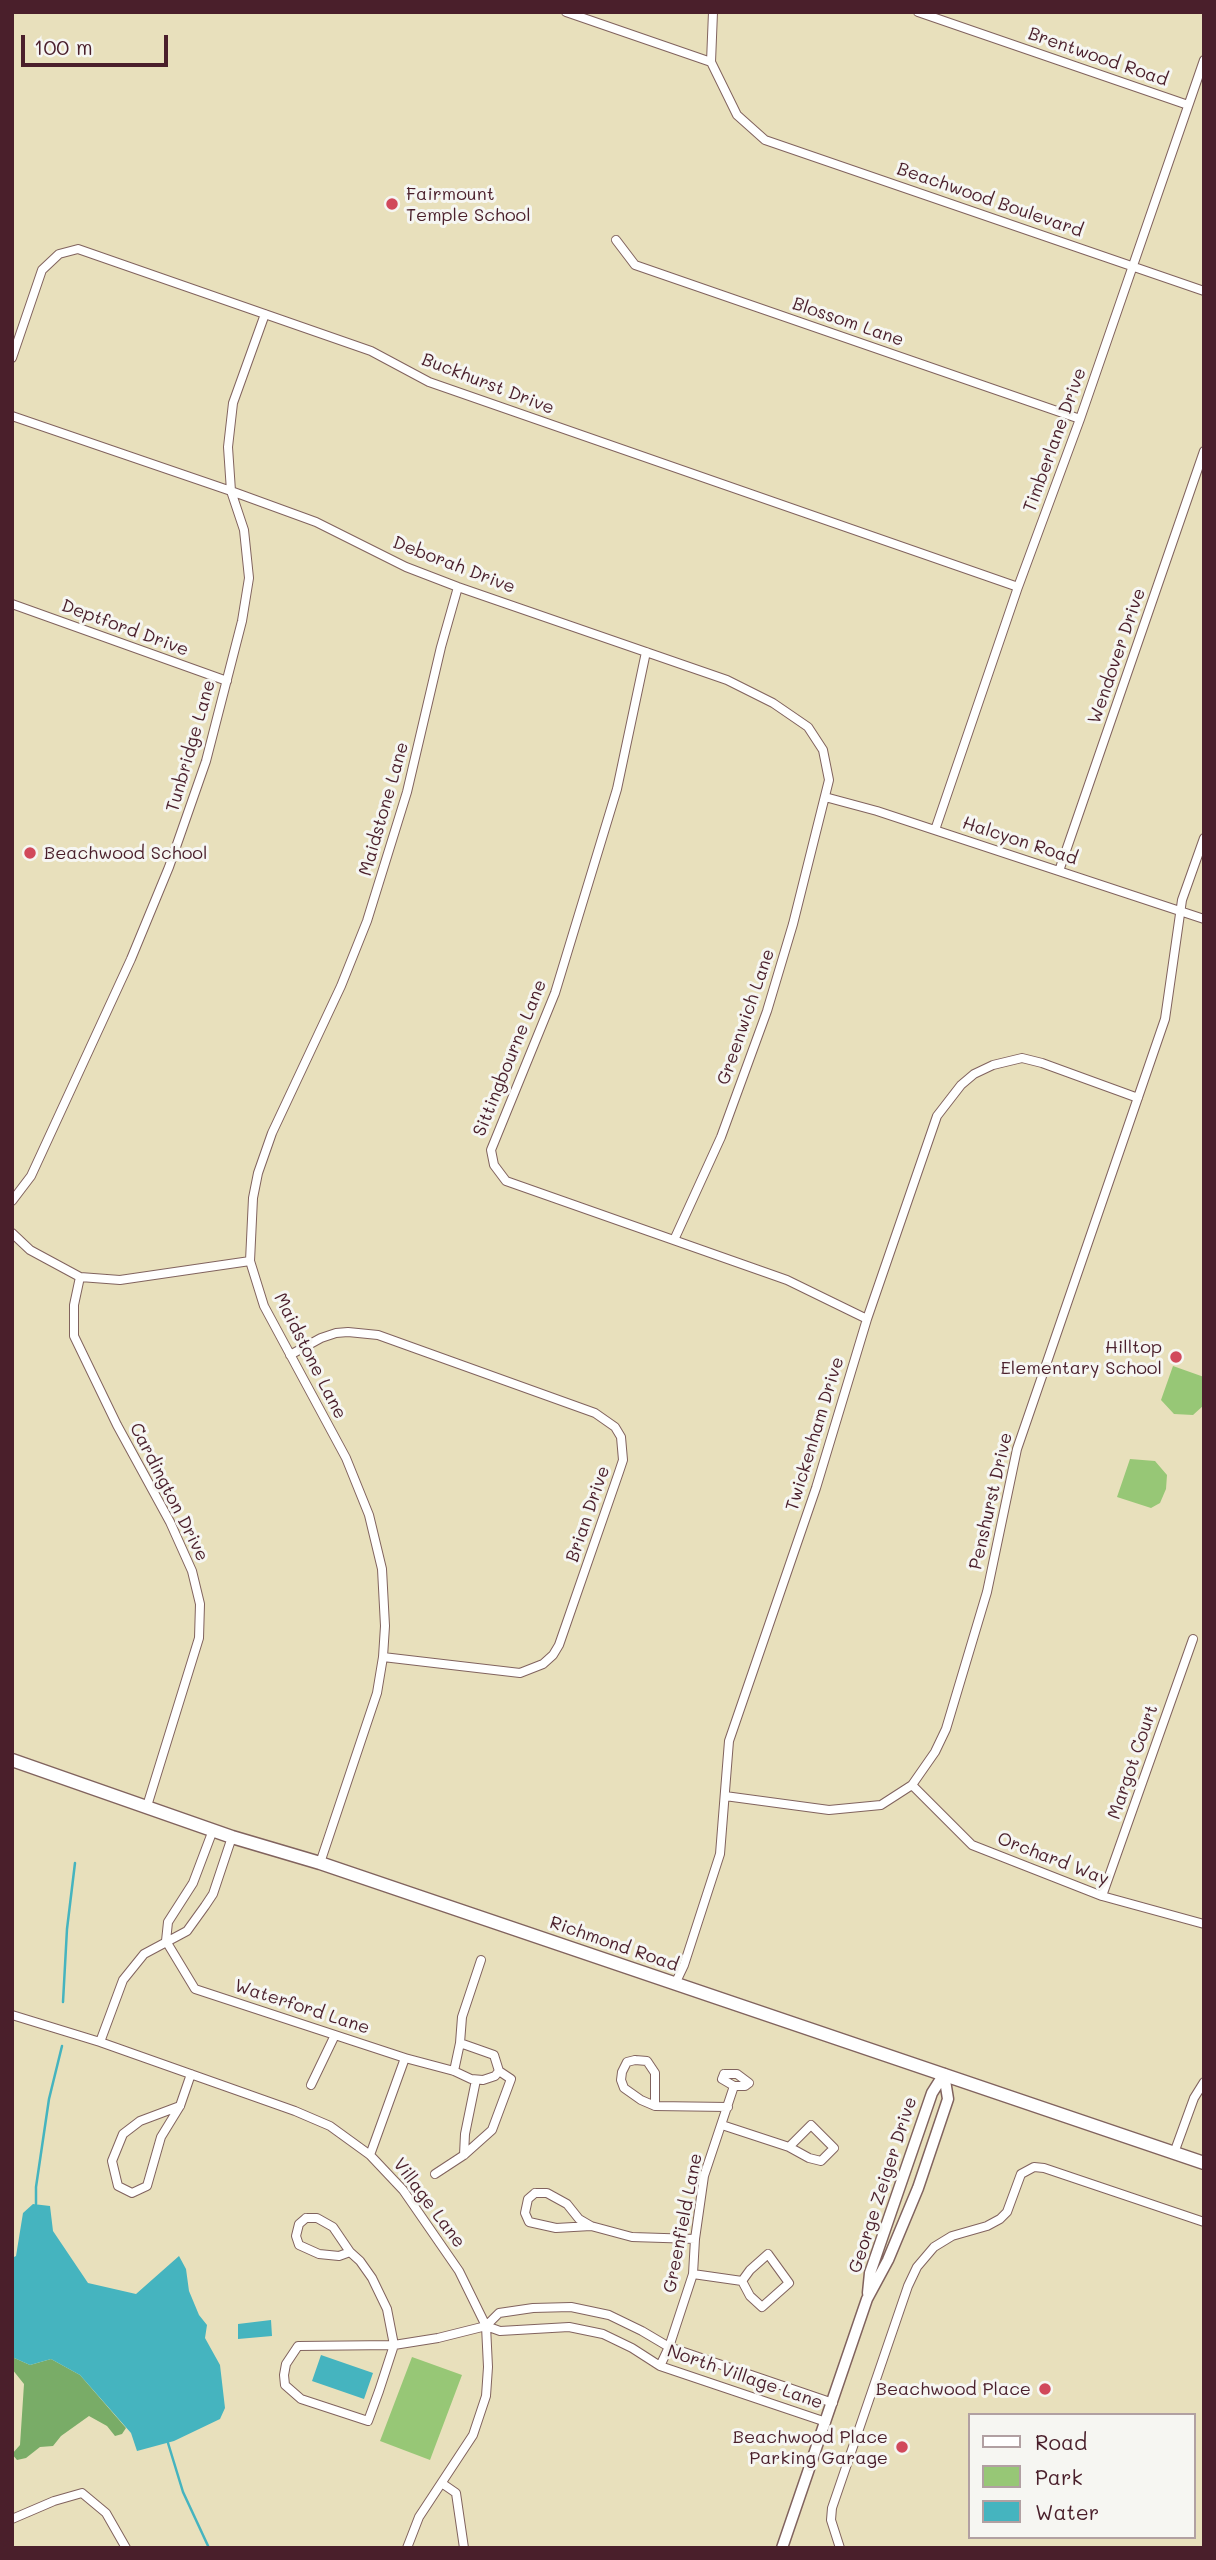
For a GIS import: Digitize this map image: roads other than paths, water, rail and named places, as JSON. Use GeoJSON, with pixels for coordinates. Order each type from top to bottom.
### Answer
{"type":"FeatureCollection","features":[{"type":"Feature","properties":{"kind":"main road","name":"Richmond Road"},"geometry":{"type":"LineString","coordinates":[[12,1760],[232,1837],[320,1863],[1204,2163]]}},
{"type":"Feature","properties":{"kind":"street"},"geometry":{"type":"LineString","coordinates":[[566,12],[711,62],[713,12]]}},
{"type":"Feature","properties":{"kind":"street","name":"Brentwood Road"},"geometry":{"type":"LineString","coordinates":[[918,12],[1188,105]]}},
{"type":"Feature","properties":{"kind":"street","name":"Timberlane Drive"},"geometry":{"type":"LineString","coordinates":[[935,830],[1204,60]]}},
{"type":"Feature","properties":{"kind":"street","name":"Beachwood Boulevard"},"geometry":{"type":"LineString","coordinates":[[711,62],[737,115],[765,140],[1204,291]]}},
{"type":"Feature","properties":{"kind":"street","name":"Blossom Lane"},"geometry":{"type":"LineString","coordinates":[[616,240],[635,265],[1080,419]]}},
{"type":"Feature","properties":{"kind":"street","name":"Buckhurst Drive"},"geometry":{"type":"LineString","coordinates":[[12,358],[42,270],[59,254],[78,249],[371,351],[429,382],[1018,587]]}},
{"type":"Feature","properties":{"kind":"street","name":"Tunbridge Lane"},"geometry":{"type":"LineString","coordinates":[[12,1201],[31,1176],[126,971],[160,890],[206,761],[242,621],[249,578],[244,530],[231,491],[228,447],[233,403],[265,314]]}},
{"type":"Feature","properties":{"kind":"street","name":"Deborah Drive"},"geometry":{"type":"LineString","coordinates":[[12,416],[316,522],[406,568],[727,680],[797,717],[808,727],[823,750],[829,780],[825,797]]}},
{"type":"Feature","properties":{"kind":"street","name":"Wendover Drive"},"geometry":{"type":"LineString","coordinates":[[1059,871],[1204,451]]}},
{"type":"Feature","properties":{"kind":"street","name":"Maidstone Lane"},"geometry":{"type":"LineString","coordinates":[[320,1863],[368,1725],[383,1657],[385,1614],[382,1570],[369,1515],[346,1458],[264,1306],[250,1261],[253,1198],[258,1173],[272,1133],[320,1032],[367,921],[404,803],[458,587]]}},
{"type":"Feature","properties":{"kind":"street","name":"Deptford Drive"},"geometry":{"type":"LineString","coordinates":[[12,604],[227,681]]}},
{"type":"Feature","properties":{"kind":"street","name":"Sittingbourne Lane"},"geometry":{"type":"LineString","coordinates":[[646,652],[617,789],[555,993],[491,1150],[494,1165],[506,1181],[787,1280],[867,1319]]}},
{"type":"Feature","properties":{"kind":"street","name":"Halcyon Road"},"geometry":{"type":"LineString","coordinates":[[825,797],[935,830],[1204,919]]}},
{"type":"Feature","properties":{"kind":"street","name":"Greenwich Lane"},"geometry":{"type":"LineString","coordinates":[[674,1240],[721,1136],[767,1012],[825,797]]}},
{"type":"Feature","properties":{"kind":"street","name":"Penshurst Drive"},"geometry":{"type":"LineString","coordinates":[[725,1796],[829,1810],[881,1805],[912,1786],[935,1752],[946,1729],[987,1592],[1017,1449],[1165,1019],[1182,900],[1204,838]]}},
{"type":"Feature","properties":{"kind":"street","name":"Twickenham Drive"},"geometry":{"type":"LineString","coordinates":[[675,1983],[684,1965],[720,1854],[729,1741],[816,1488],[867,1319],[937,1116],[961,1085],[974,1074],[993,1065],[1022,1058],[1138,1098]]}},
{"type":"Feature","properties":{"kind":"street"},"geometry":{"type":"LineString","coordinates":[[12,1233],[30,1250],[80,1277],[120,1280],[250,1261]]}},
{"type":"Feature","properties":{"kind":"street","name":"Cardington Drive"},"geometry":{"type":"LineString","coordinates":[[80,1277],[74,1305],[74,1336],[117,1425],[170,1522],[192,1571],[200,1604],[199,1637],[148,1806]]}},
{"type":"Feature","properties":{"kind":"street","name":"Brian Drive"},"geometry":{"type":"LineString","coordinates":[[290,1355],[335,1333],[379,1335],[595,1413],[615,1427],[621,1437],[623,1448],[619,1472],[559,1645],[553,1654],[542,1664],[520,1673],[383,1657]]}},
{"type":"Feature","properties":{"kind":"street","name":"Margot Court"},"geometry":{"type":"LineString","coordinates":[[1102,1896],[1193,1639]]}},
{"type":"Feature","properties":{"kind":"street","name":"Orchard Way"},"geometry":{"type":"LineString","coordinates":[[912,1786],[972,1845],[1102,1896],[1204,1924]]}},
{"type":"Feature","properties":{"kind":"street"},"geometry":{"type":"LineString","coordinates":[[166,1941],[169,1922],[193,1883],[213,1830]]}},
{"type":"Feature","properties":{"kind":"street"},"geometry":{"type":"LineString","coordinates":[[100,2042],[123,1980],[144,1954],[187,1931],[209,1900],[232,1837]]}},
{"type":"Feature","properties":{"kind":"street","name":"Waterford Lane"},"geometry":{"type":"LineString","coordinates":[[166,1941],[195,1989],[476,2080]]}},
{"type":"Feature","properties":{"kind":"street"},"geometry":{"type":"LineString","coordinates":[[454,2071],[460,2043],[461,2017],[481,1960]]}},
{"type":"Feature","properties":{"kind":"street","name":"Village Lane"},"geometry":{"type":"LineString","coordinates":[[12,2015],[100,2042],[330,2126],[370,2155],[404,2190],[459,2271],[486,2326],[486,2396],[473,2435],[419,2517],[407,2548]]}},
{"type":"Feature","properties":{"kind":"street"},"geometry":{"type":"LineString","coordinates":[[311,2085],[335,2035]]}},
{"type":"Feature","properties":{"kind":"street"},"geometry":{"type":"LineString","coordinates":[[435,2174],[464,2155],[492,2130],[511,2079],[499,2071],[494,2055],[460,2043]]}},
{"type":"Feature","properties":{"kind":"street"},"geometry":{"type":"LineString","coordinates":[[370,2155],[405,2058]]}},
{"type":"Feature","properties":{"kind":"street"},"geometry":{"type":"LineString","coordinates":[[655,2106],[655,2073],[650,2065],[641,2060],[627,2062],[621,2080],[624,2088],[641,2101],[655,2106],[728,2107]]}},
{"type":"Feature","properties":{"kind":"street"},"geometry":{"type":"LineString","coordinates":[[464,2155],[476,2080],[495,2076],[499,2071]]}},
{"type":"Feature","properties":{"kind":"street"},"geometry":{"type":"LineString","coordinates":[[180,2106],[140,2121],[123,2134],[113,2161],[118,2186],[132,2193],[147,2186],[161,2137],[180,2106],[191,2074]]}},
{"type":"Feature","properties":{"kind":"street","name":"George Zeiger Drive"},"geometry":{"type":"LineString","coordinates":[[867,2299],[870,2273],[932,2093],[944,2074]]}},
{"type":"Feature","properties":{"kind":"street","name":"George Zeiger Drive"},"geometry":{"type":"LineString","coordinates":[[782,2548],[867,2299],[888,2260],[918,2188],[948,2099],[944,2074]]}},
{"type":"Feature","properties":{"kind":"street"},"geometry":{"type":"LineString","coordinates":[[1174,2153],[1194,2098],[1204,2082]]}},
{"type":"Feature","properties":{"kind":"street","name":"Greenfield Lane"},"geometry":{"type":"LineString","coordinates":[[660,2365],[669,2347],[693,2274],[695,2239],[705,2176],[734,2086]]}},
{"type":"Feature","properties":{"kind":"street"},"geometry":{"type":"LineString","coordinates":[[722,2125],[789,2147],[821,2161],[834,2148],[811,2125],[789,2147]]}},
{"type":"Feature","properties":{"kind":"street"},"geometry":{"type":"LineString","coordinates":[[837,2545],[831,2521],[832,2508],[908,2286],[917,2267],[934,2247],[952,2236],[988,2226],[1000,2219],[1007,2212],[1021,2174],[1034,2167],[1044,2168],[1204,2222]]}},
{"type":"Feature","properties":{"kind":"street"},"geometry":{"type":"LineString","coordinates":[[591,2226],[548,2228],[529,2222],[525,2213],[528,2199],[535,2193],[547,2193],[567,2204],[579,2219],[591,2226],[632,2237],[695,2239]]}},
{"type":"Feature","properties":{"kind":"street"},"geometry":{"type":"LineString","coordinates":[[350,2252],[339,2256],[307,2251],[299,2245],[296,2236],[299,2224],[306,2218],[317,2218],[333,2227],[350,2252],[360,2261],[372,2278],[387,2309],[394,2344],[368,2421],[301,2399],[285,2385],[284,2375],[286,2364],[298,2346],[394,2344],[438,2338],[486,2326]]}},
{"type":"Feature","properties":{"kind":"street"},"geometry":{"type":"LineString","coordinates":[[768,2255],[789,2283],[762,2308],[750,2296],[743,2281],[750,2270],[768,2255]]}},
{"type":"Feature","properties":{"kind":"street"},"geometry":{"type":"LineString","coordinates":[[693,2274],[743,2281]]}},
{"type":"Feature","properties":{"kind":"street","name":"North Village Lane"},"geometry":{"type":"LineString","coordinates":[[826,2422],[660,2365],[603,2334],[569,2327],[500,2331],[486,2326],[499,2313],[533,2308],[571,2307],[609,2315],[642,2330],[669,2347],[833,2403]]}},
{"type":"Feature","properties":{"kind":"street"},"geometry":{"type":"LineString","coordinates":[[443,2484],[456,2493],[464,2548]]}},
{"type":"Feature","properties":{"kind":"street"},"geometry":{"type":"LineString","coordinates":[[12,2519],[54,2501],[82,2493],[106,2513],[126,2548]]}},
{"type":"Feature","properties":{"kind":"water"},"geometry":{"type":"Polygon","coordinates":[[[33,2204],[50,2206],[53,2231],[88,2283],[136,2294],[179,2256],[186,2269],[189,2291],[199,2315],[207,2325],[205,2338],[220,2365],[225,2408],[220,2419],[174,2441],[137,2451],[131,2433],[80,2375],[51,2359],[30,2365],[12,2357],[12,2258],[16,2256],[23,2213],[33,2204]]]}},
{"type":"Feature","properties":{"kind":"water"},"geometry":{"type":"Polygon","coordinates":[[[271,2320],[272,2336],[238,2339],[238,2324],[271,2320]]]}},
{"type":"Feature","properties":{"kind":"water"},"geometry":{"type":"Polygon","coordinates":[[[321,2355],[373,2373],[364,2399],[312,2381],[321,2355]]]}},
{"type":"Feature","properties":{"kind":"waterway"},"geometry":{"type":"LineString","coordinates":[[63,2002],[67,1929],[75,1863]]}},
{"type":"Feature","properties":{"kind":"waterway"},"geometry":{"type":"LineString","coordinates":[[36,2204],[49,2099],[62,2046]]}},
{"type":"Feature","properties":{"kind":"waterway"},"geometry":{"type":"LineString","coordinates":[[168,2443],[183,2492],[209,2548]]}},
{"type":"Feature","properties":{"kind":"place","name":"Fairmount Temple School"},"geometry":{"type":"Point","coordinates":[392,204]}},
{"type":"Feature","properties":{"kind":"place","name":"Beachwood School"},"geometry":{"type":"Point","coordinates":[30,853]}},
{"type":"Feature","properties":{"kind":"place","name":"Hilltop Elementary School"},"geometry":{"type":"Point","coordinates":[1176,1357]}},
{"type":"Feature","properties":{"kind":"place","name":"Beachwood Place"},"geometry":{"type":"Point","coordinates":[1045,2389]}},
{"type":"Feature","properties":{"kind":"place","name":"Beachwood Place Parking Garage"},"geometry":{"type":"Point","coordinates":[902,2447]}}]}
